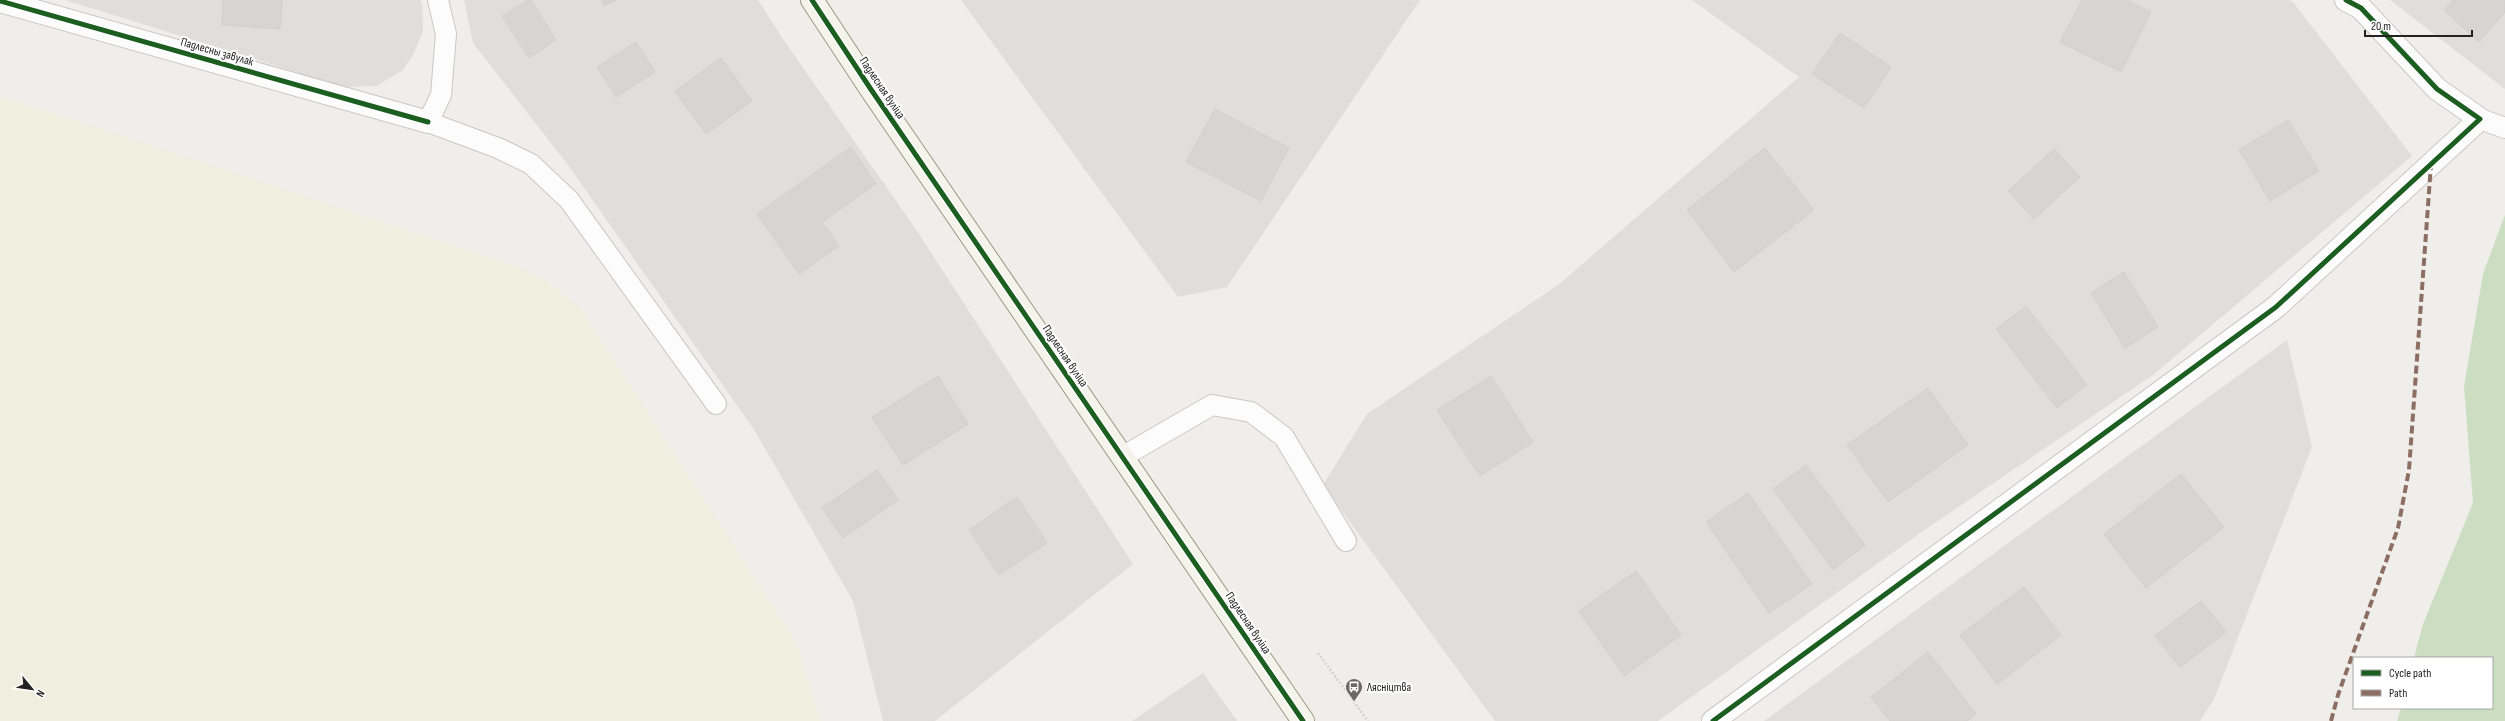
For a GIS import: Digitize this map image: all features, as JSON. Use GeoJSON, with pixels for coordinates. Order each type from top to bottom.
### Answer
{"type":"FeatureCollection","features":[{"type":"Feature","properties":{"kind":"main road","name":"Падлесная вуліца"},"geometry":{"type":"LineString","coordinates":[[812,0],[1303,721]]}},
{"type":"Feature","properties":{"kind":"street"},"geometry":{"type":"LineString","coordinates":[[1713,721],[2276,307],[2480,118],[2437,89],[2361,8],[2346,0]]}},
{"type":"Feature","properties":{"kind":"street","name":"Падлесны завулак"},"geometry":{"type":"LineString","coordinates":[[0,1],[428,122]]}},
{"type":"Feature","properties":{"kind":"lane"},"geometry":{"type":"LineString","coordinates":[[438,0],[446,34],[441,95],[428,122],[498,148],[531,164],[569,200],[716,404]]}},
{"type":"Feature","properties":{"kind":"lane"},"geometry":{"type":"LineString","coordinates":[[2480,118],[2505,128]]}},
{"type":"Feature","properties":{"kind":"lane"},"geometry":{"type":"LineString","coordinates":[[1122,457],[1212,405],[1251,412],[1284,436],[1346,541]]}},
{"type":"Feature","properties":{"kind":"path"},"geometry":{"type":"LineString","coordinates":[[1318,654],[1368,721]]}},
{"type":"Feature","properties":{"kind":"shaded area"},"geometry":{"type":"Polygon","coordinates":[[[65,0],[420,0],[422,4],[423,31],[413,55],[403,70],[376,86],[345,87],[65,0]]]}},
{"type":"Feature","properties":{"kind":"shaded area"},"geometry":{"type":"Polygon","coordinates":[[[464,0],[758,0],[785,42],[915,228],[1133,564],[935,721],[883,721],[853,601],[755,431],[568,165],[473,43],[464,0]]]}},
{"type":"Feature","properties":{"kind":"shaded area"},"geometry":{"type":"Polygon","coordinates":[[[961,0],[1420,0],[1227,287],[1178,297],[961,0]]]}},
{"type":"Feature","properties":{"kind":"shaded area"},"geometry":{"type":"Polygon","coordinates":[[[1692,0],[2288,0],[2293,2],[2412,156],[2153,375],[1923,531],[1658,721],[1495,721],[1323,485],[1367,414],[1558,285],[1799,77],[1692,0]]]}},
{"type":"Feature","properties":{"kind":"shaded area"},"geometry":{"type":"Polygon","coordinates":[[[2390,0],[2505,0],[2505,89],[2390,0]]]}},
{"type":"Feature","properties":{"kind":"shaded area"},"geometry":{"type":"Polygon","coordinates":[[[2287,340],[2312,447],[2214,699],[2200,721],[1764,721],[2287,340]]]}},
{"type":"Feature","properties":{"kind":"shaded area"},"geometry":{"type":"Polygon","coordinates":[[[1203,673],[1237,721],[1132,721],[1203,673]]]}},
{"type":"Feature","properties":{"kind":"green space"},"geometry":{"type":"Polygon","coordinates":[[[0,96],[513,265],[544,279],[580,308],[796,642],[821,721],[0,721],[0,96]]]}},
{"type":"Feature","properties":{"kind":"green space"},"geometry":{"type":"Polygon","coordinates":[[[2505,215],[2505,721],[2397,721],[2401,709],[2493,709],[2493,657],[2414,657],[2423,624],[2473,503],[2464,386],[2483,274],[2505,215]]]}},
{"type":"Feature","properties":{"kind":"building"},"geometry":{"type":"Polygon","coordinates":[[[223,0],[282,0],[280,29],[222,25],[223,0]]]}},
{"type":"Feature","properties":{"kind":"building"},"geometry":{"type":"Polygon","coordinates":[[[528,0],[531,0],[556,40],[529,58],[502,16],[528,0]]]}},
{"type":"Feature","properties":{"kind":"building"},"geometry":{"type":"Polygon","coordinates":[[[602,0],[616,0],[604,6],[602,0]]]}},
{"type":"Feature","properties":{"kind":"building"},"geometry":{"type":"Polygon","coordinates":[[[2082,0],[2126,0],[2151,12],[2121,72],[2060,42],[2082,0]]]}},
{"type":"Feature","properties":{"kind":"building"},"geometry":{"type":"Polygon","coordinates":[[[2453,0],[2505,0],[2505,12],[2479,42],[2444,10],[2453,0]]]}},
{"type":"Feature","properties":{"kind":"building"},"geometry":{"type":"Polygon","coordinates":[[[1840,33],[1891,67],[1864,108],[1812,74],[1840,33]]]}},
{"type":"Feature","properties":{"kind":"building"},"geometry":{"type":"Polygon","coordinates":[[[636,42],[655,72],[616,97],[597,67],[636,42]]]}},
{"type":"Feature","properties":{"kind":"building"},"geometry":{"type":"Polygon","coordinates":[[[721,58],[752,101],[706,134],[675,91],[721,58]]]}},
{"type":"Feature","properties":{"kind":"building"},"geometry":{"type":"Polygon","coordinates":[[[1215,109],[1289,148],[1261,201],[1186,162],[1215,109]]]}},
{"type":"Feature","properties":{"kind":"building"},"geometry":{"type":"Polygon","coordinates":[[[2288,120],[2319,171],[2270,201],[2239,150],[2288,120]]]}},
{"type":"Feature","properties":{"kind":"building"},"geometry":{"type":"Polygon","coordinates":[[[851,147],[876,184],[822,222],[839,246],[799,274],[757,214],[851,147]]]}},
{"type":"Feature","properties":{"kind":"building"},"geometry":{"type":"Polygon","coordinates":[[[1765,148],[1814,210],[1734,272],[1687,210],[1765,148]]]}},
{"type":"Feature","properties":{"kind":"building"},"geometry":{"type":"Polygon","coordinates":[[[2054,149],[2080,177],[2034,219],[2008,191],[2054,149]]]}},
{"type":"Feature","properties":{"kind":"building"},"geometry":{"type":"Polygon","coordinates":[[[2124,272],[2158,327],[2125,348],[2091,293],[2124,272]]]}},
{"type":"Feature","properties":{"kind":"building"},"geometry":{"type":"Polygon","coordinates":[[[2026,306],[2087,385],[2057,408],[1996,329],[2026,306]]]}},
{"type":"Feature","properties":{"kind":"building"},"geometry":{"type":"Polygon","coordinates":[[[938,376],[968,424],[903,465],[872,417],[938,376]]]}},
{"type":"Feature","properties":{"kind":"building"},"geometry":{"type":"Polygon","coordinates":[[[1491,376],[1533,442],[1480,476],[1437,410],[1491,376]]]}},
{"type":"Feature","properties":{"kind":"building"},"geometry":{"type":"Polygon","coordinates":[[[1928,388],[1968,445],[1888,502],[1847,445],[1928,388]]]}},
{"type":"Feature","properties":{"kind":"building"},"geometry":{"type":"Polygon","coordinates":[[[1806,465],[1865,545],[1833,570],[1773,489],[1806,465]]]}},
{"type":"Feature","properties":{"kind":"building"},"geometry":{"type":"Polygon","coordinates":[[[877,470],[898,500],[843,538],[822,508],[877,470]]]}},
{"type":"Feature","properties":{"kind":"building"},"geometry":{"type":"Polygon","coordinates":[[[2181,474],[2224,527],[2146,588],[2104,534],[2181,474]]]}},
{"type":"Feature","properties":{"kind":"building"},"geometry":{"type":"Polygon","coordinates":[[[1748,493],[1812,584],[1769,613],[1706,522],[1748,493]]]}},
{"type":"Feature","properties":{"kind":"building"},"geometry":{"type":"Polygon","coordinates":[[[1017,497],[1047,543],[999,575],[969,530],[1017,497]]]}},
{"type":"Feature","properties":{"kind":"building"},"geometry":{"type":"Polygon","coordinates":[[[1636,571],[1681,635],[1624,676],[1579,611],[1636,571]]]}},
{"type":"Feature","properties":{"kind":"building"},"geometry":{"type":"Polygon","coordinates":[[[2024,587],[2061,635],[1997,684],[1960,635],[2024,587]]]}},
{"type":"Feature","properties":{"kind":"building"},"geometry":{"type":"Polygon","coordinates":[[[2201,601],[2226,632],[2180,667],[2155,636],[2201,601]]]}},
{"type":"Feature","properties":{"kind":"building"},"geometry":{"type":"Polygon","coordinates":[[[1928,652],[1976,714],[1967,721],[1890,721],[1871,697],[1928,652]]]}},
{"type":"Feature","properties":{"kind":"marked path"},"geometry":{"type":"LineString","coordinates":[[2331,721],[2338,695],[2398,528],[2409,470],[2431,164]]}},
{"type":"Feature","properties":{"kind":"cycle path"},"geometry":{"type":"LineString","coordinates":[[812,0],[870,88],[1303,721]]}},
{"type":"Feature","properties":{"kind":"cycle path"},"geometry":{"type":"LineString","coordinates":[[1713,721],[2276,307],[2480,119],[2437,89],[2361,8],[2346,0]]}},
{"type":"Feature","properties":{"kind":"cycle path"},"geometry":{"type":"LineString","coordinates":[[0,1],[428,122]]}},
{"type":"Feature","properties":{"kind":"place","name":"Лясніцтва"},"geometry":{"type":"Point","coordinates":[1354,702]}}]}
